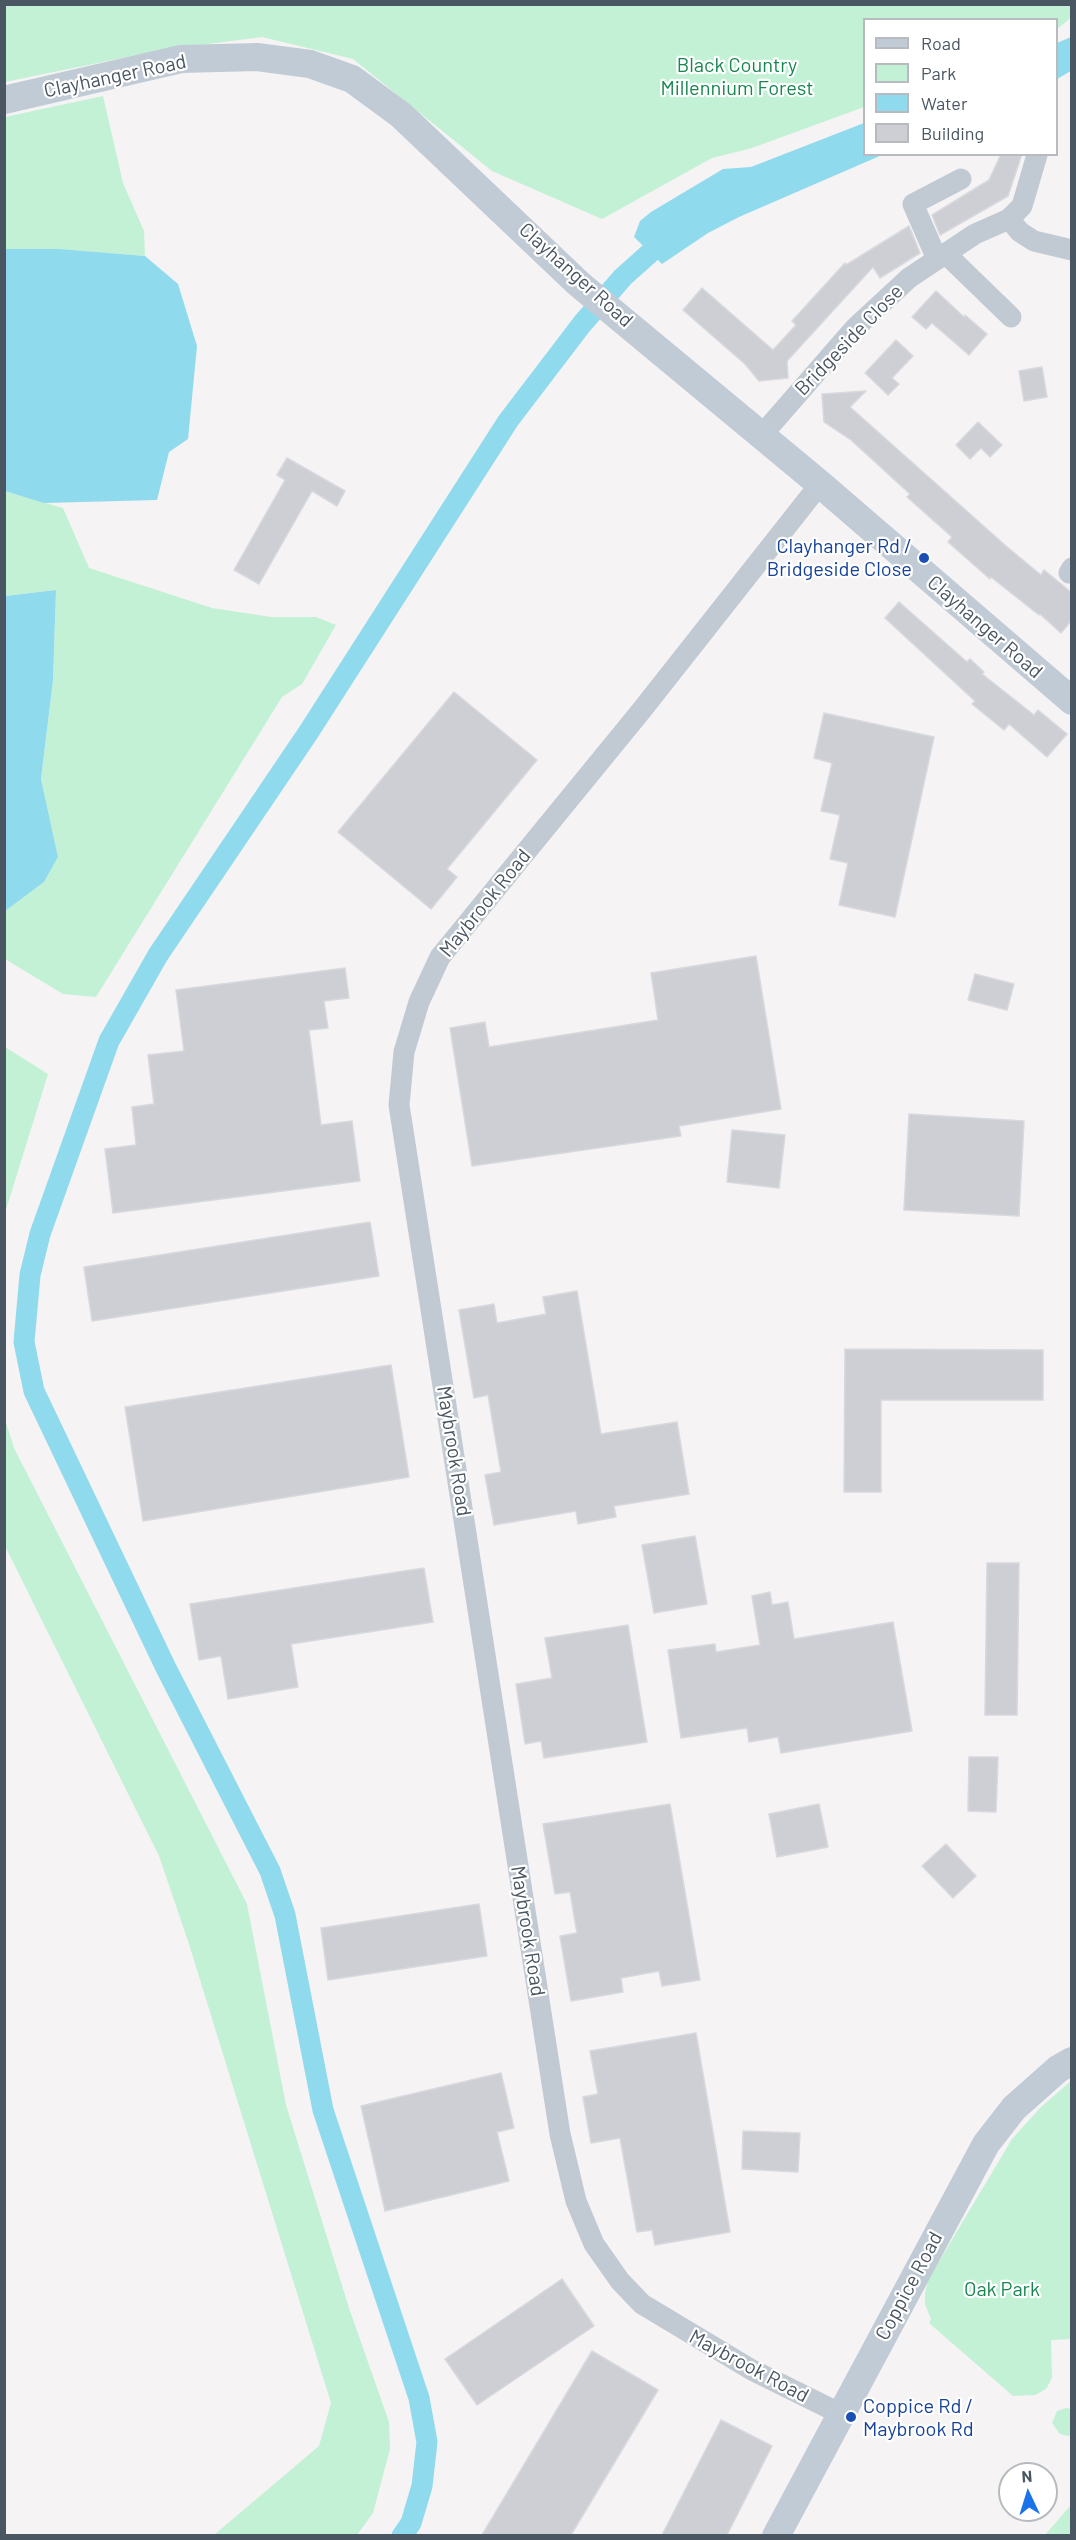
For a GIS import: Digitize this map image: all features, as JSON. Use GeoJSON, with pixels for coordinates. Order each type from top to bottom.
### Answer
{"type":"FeatureCollection","features":[{"type":"Feature","properties":{"kind":"street","name":"Clayhanger Road"},"geometry":{"type":"LineString","coordinates":[[4,100],[181,59],[256,57],[310,64],[352,79],[401,115],[492,198],[579,284],[820,484],[1071,701]]}},
{"type":"Feature","properties":{"kind":"street"},"geometry":{"type":"LineString","coordinates":[[1037,156],[1022,206],[1009,219],[1020,232],[1034,240],[1071,250]]}},
{"type":"Feature","properties":{"kind":"street"},"geometry":{"type":"LineString","coordinates":[[961,179],[914,204],[941,257],[1011,317]]}},
{"type":"Feature","properties":{"kind":"street","name":"Bridgeside Close"},"geometry":{"type":"LineString","coordinates":[[761,436],[855,328],[909,278],[975,234],[1009,219]]}},
{"type":"Feature","properties":{"kind":"street","name":"Maybrook Road"},"geometry":{"type":"LineString","coordinates":[[820,484],[641,711],[440,957],[418,1002],[404,1052],[399,1105],[560,2134],[576,2201],[594,2244],[620,2281],[642,2304],[752,2370],[841,2414]]}},
{"type":"Feature","properties":{"kind":"street","name":"Coppice Road"},"geometry":{"type":"LineString","coordinates":[[776,2535],[986,2144],[1014,2109],[1058,2069],[1071,2061]]}},
{"type":"Feature","properties":{"kind":"green space","name":"Black Country Millennium Forest"},"geometry":{"type":"Polygon","coordinates":[[[1071,4],[1072,17],[1058,28],[1058,18],[863,18],[863,107],[752,148],[712,158],[602,219],[492,171],[353,59],[262,37],[161,50],[5,82],[4,5],[1071,4]]]}},
{"type":"Feature","properties":{"kind":"green space"},"geometry":{"type":"Polygon","coordinates":[[[103,96],[123,183],[144,231],[145,256],[60,249],[5,249],[5,117],[103,96]]]}},
{"type":"Feature","properties":{"kind":"green space"},"geometry":{"type":"Polygon","coordinates":[[[5,491],[63,508],[89,568],[212,608],[271,617],[316,617],[336,625],[302,684],[282,697],[96,997],[63,994],[5,959],[4,911],[44,882],[58,857],[41,779],[53,680],[56,590],[5,596],[5,491]]]}},
{"type":"Feature","properties":{"kind":"green space"},"geometry":{"type":"Polygon","coordinates":[[[5,1047],[48,1074],[5,1213],[5,1047]]]}},
{"type":"Feature","properties":{"kind":"green space"},"geometry":{"type":"Polygon","coordinates":[[[5,1419],[14,1448],[247,1904],[286,2105],[349,2308],[389,2422],[390,2449],[373,2513],[357,2535],[214,2535],[319,2446],[331,2403],[188,1941],[159,1856],[5,1546],[5,1419]]]}},
{"type":"Feature","properties":{"kind":"green space","name":"Oak Park"},"geometry":{"type":"Polygon","coordinates":[[[1071,2081],[1071,2339],[1051,2340],[1052,2378],[1046,2389],[1035,2395],[1013,2396],[929,2323],[931,2319],[925,2304],[925,2293],[928,2280],[1012,2139],[1041,2107],[1071,2081]]]}},
{"type":"Feature","properties":{"kind":"green space"},"geometry":{"type":"Polygon","coordinates":[[[1071,2409],[1071,2435],[1068,2436],[1060,2434],[1052,2423],[1057,2411],[1071,2409]]]}},
{"type":"Feature","properties":{"kind":"green space"},"geometry":{"type":"Polygon","coordinates":[[[1071,2505],[1071,2535],[1045,2535],[1058,2522],[1071,2505]]]}},
{"type":"Feature","properties":{"kind":"water"},"geometry":{"type":"Polygon","coordinates":[[[1071,37],[1071,71],[1058,78],[1058,43],[1071,37]]]}},
{"type":"Feature","properties":{"kind":"water"},"geometry":{"type":"Polygon","coordinates":[[[863,123],[863,156],[880,156],[739,217],[708,233],[662,264],[634,237],[640,221],[651,212],[723,169],[751,167],[863,123]]]}},
{"type":"Feature","properties":{"kind":"water"},"geometry":{"type":"Polygon","coordinates":[[[4,249],[60,249],[145,256],[178,284],[197,346],[188,439],[169,452],[157,500],[44,503],[5,491],[4,249]]]}},
{"type":"Feature","properties":{"kind":"water"},"geometry":{"type":"Polygon","coordinates":[[[56,590],[53,680],[41,779],[58,857],[44,882],[5,911],[5,596],[56,590]]]}},
{"type":"Feature","properties":{"kind":"building"},"geometry":{"type":"Polygon","coordinates":[[[1000,156],[1021,156],[1008,196],[940,235],[932,215],[989,180],[1000,156]]]}},
{"type":"Feature","properties":{"kind":"building"},"geometry":{"type":"Polygon","coordinates":[[[909,226],[920,253],[880,278],[873,267],[787,361],[788,378],[759,381],[745,364],[683,310],[702,288],[773,350],[796,325],[792,321],[845,263],[846,265],[909,226]]]}},
{"type":"Feature","properties":{"kind":"building"},"geometry":{"type":"Polygon","coordinates":[[[936,291],[964,317],[965,315],[987,334],[969,355],[932,323],[926,329],[912,317],[936,291]]]}},
{"type":"Feature","properties":{"kind":"building"},"geometry":{"type":"Polygon","coordinates":[[[896,340],[913,356],[892,378],[899,384],[888,395],[865,373],[896,340]]]}},
{"type":"Feature","properties":{"kind":"building"},"geometry":{"type":"Polygon","coordinates":[[[1042,367],[1047,397],[1024,401],[1019,371],[1042,367]]]}},
{"type":"Feature","properties":{"kind":"building"},"geometry":{"type":"Polygon","coordinates":[[[866,391],[850,407],[1006,546],[1041,575],[1044,570],[1071,592],[1071,621],[1061,633],[1040,614],[991,577],[990,579],[948,542],[952,537],[907,497],[910,494],[851,440],[824,422],[822,394],[866,391]]]}},
{"type":"Feature","properties":{"kind":"building"},"geometry":{"type":"Polygon","coordinates":[[[978,422],[1002,445],[990,457],[981,448],[970,459],[956,445],[978,422]]]}},
{"type":"Feature","properties":{"kind":"building"},"geometry":{"type":"Polygon","coordinates":[[[287,458],[345,491],[337,506],[312,491],[259,584],[234,570],[285,480],[277,475],[287,458]]]}},
{"type":"Feature","properties":{"kind":"building"},"geometry":{"type":"Polygon","coordinates":[[[899,602],[967,662],[970,659],[984,672],[982,674],[1034,715],[1038,710],[1067,734],[1047,757],[1009,724],[1004,730],[972,704],[975,701],[885,618],[899,602]]]}},
{"type":"Feature","properties":{"kind":"building"},"geometry":{"type":"Polygon","coordinates":[[[454,692],[537,760],[447,869],[457,877],[431,909],[338,832],[454,692]]]}},
{"type":"Feature","properties":{"kind":"building"},"geometry":{"type":"Polygon","coordinates":[[[824,713],[934,737],[895,917],[839,905],[848,863],[830,859],[840,815],[821,811],[832,763],[814,758],[824,713]]]}},
{"type":"Feature","properties":{"kind":"building"},"geometry":{"type":"Polygon","coordinates":[[[756,956],[781,1109],[679,1126],[681,1136],[472,1166],[450,1028],[485,1022],[489,1047],[658,1020],[651,973],[756,956]]]}},
{"type":"Feature","properties":{"kind":"building"},"geometry":{"type":"Polygon","coordinates":[[[345,968],[349,998],[324,1001],[328,1028],[309,1030],[321,1125],[352,1121],[360,1181],[113,1213],[105,1149],[136,1145],[132,1107],[154,1104],[148,1055],[184,1051],[176,990],[345,968]]]}},
{"type":"Feature","properties":{"kind":"building"},"geometry":{"type":"Polygon","coordinates":[[[975,974],[1014,984],[1007,1010],[968,1000],[975,974]]]}},
{"type":"Feature","properties":{"kind":"building"},"geometry":{"type":"Polygon","coordinates":[[[909,1114],[1024,1121],[1019,1216],[904,1210],[909,1114]]]}},
{"type":"Feature","properties":{"kind":"building"},"geometry":{"type":"Polygon","coordinates":[[[732,1130],[785,1135],[779,1188],[727,1182],[732,1130]]]}},
{"type":"Feature","properties":{"kind":"building"},"geometry":{"type":"Polygon","coordinates":[[[370,1222],[379,1276],[92,1321],[84,1267],[370,1222]]]}},
{"type":"Feature","properties":{"kind":"building"},"geometry":{"type":"Polygon","coordinates":[[[577,1291],[601,1434],[677,1422],[689,1494],[614,1506],[616,1517],[578,1524],[576,1511],[494,1525],[485,1475],[501,1472],[488,1395],[474,1398],[459,1310],[494,1304],[497,1323],[546,1314],[543,1297],[577,1291]]]}},
{"type":"Feature","properties":{"kind":"building"},"geometry":{"type":"Polygon","coordinates":[[[845,1349],[1043,1350],[1043,1400],[881,1400],[881,1492],[844,1492],[845,1349]]]}},
{"type":"Feature","properties":{"kind":"building"},"geometry":{"type":"Polygon","coordinates":[[[391,1365],[409,1477],[143,1521],[125,1407],[391,1365]]]}},
{"type":"Feature","properties":{"kind":"building"},"geometry":{"type":"Polygon","coordinates":[[[695,1536],[707,1604],[654,1613],[642,1545],[695,1536]]]}},
{"type":"Feature","properties":{"kind":"building"},"geometry":{"type":"Polygon","coordinates":[[[987,1563],[1019,1563],[1017,1715],[985,1715],[987,1563]]]}},
{"type":"Feature","properties":{"kind":"building"},"geometry":{"type":"Polygon","coordinates":[[[424,1568],[433,1622],[291,1644],[298,1687],[228,1699],[221,1656],[199,1660],[190,1604],[424,1568]]]}},
{"type":"Feature","properties":{"kind":"building"},"geometry":{"type":"Polygon","coordinates":[[[770,1592],[772,1605],[788,1602],[794,1639],[893,1622],[912,1731],[781,1753],[778,1737],[749,1742],[747,1728],[681,1738],[668,1650],[715,1644],[716,1652],[760,1645],[752,1596],[770,1592]]]}},
{"type":"Feature","properties":{"kind":"building"},"geometry":{"type":"Polygon","coordinates":[[[628,1625],[647,1742],[544,1758],[541,1741],[525,1744],[516,1684],[552,1678],[545,1638],[628,1625]]]}},
{"type":"Feature","properties":{"kind":"building"},"geometry":{"type":"Polygon","coordinates":[[[969,1757],[998,1757],[996,1812],[968,1811],[969,1757]]]}},
{"type":"Feature","properties":{"kind":"building"},"geometry":{"type":"Polygon","coordinates":[[[670,1804],[700,1980],[662,1986],[659,1971],[621,1978],[623,1992],[571,2001],[560,1936],[577,1933],[570,1892],[555,1894],[543,1824],[670,1804]]]}},
{"type":"Feature","properties":{"kind":"building"},"geometry":{"type":"Polygon","coordinates":[[[819,1804],[828,1847],[777,1857],[769,1814],[819,1804]]]}},
{"type":"Feature","properties":{"kind":"building"},"geometry":{"type":"Polygon","coordinates":[[[946,1844],[976,1876],[953,1898],[922,1866],[946,1844]]]}},
{"type":"Feature","properties":{"kind":"building"},"geometry":{"type":"Polygon","coordinates":[[[479,1904],[487,1956],[328,1980],[321,1928],[479,1904]]]}},
{"type":"Feature","properties":{"kind":"building"},"geometry":{"type":"Polygon","coordinates":[[[696,2033],[730,2232],[655,2245],[652,2230],[637,2232],[620,2138],[591,2143],[583,2097],[598,2094],[590,2051],[696,2033]]]}},
{"type":"Feature","properties":{"kind":"building"},"geometry":{"type":"Polygon","coordinates":[[[501,2073],[514,2128],[497,2132],[509,2181],[385,2211],[361,2106],[501,2073]]]}},
{"type":"Feature","properties":{"kind":"building"},"geometry":{"type":"Polygon","coordinates":[[[743,2131],[800,2133],[798,2172],[742,2169],[743,2131]]]}},
{"type":"Feature","properties":{"kind":"building"},"geometry":{"type":"Polygon","coordinates":[[[562,2279],[594,2326],[477,2405],[445,2359],[562,2279]]]}},
{"type":"Feature","properties":{"kind":"building"},"geometry":{"type":"Polygon","coordinates":[[[592,2351],[658,2390],[571,2535],[482,2535],[592,2351]]]}},
{"type":"Feature","properties":{"kind":"building"},"geometry":{"type":"Polygon","coordinates":[[[721,2420],[772,2446],[727,2535],[662,2535],[721,2420]]]}},
{"type":"Feature","properties":{"kind":"waterway"},"geometry":{"type":"LineString","coordinates":[[402,2536],[411,2523],[422,2486],[427,2442],[419,2398],[323,2110],[285,1915],[270,1871],[166,1668],[34,1391],[24,1342],[30,1275],[40,1234],[109,1041],[158,955],[308,733],[508,421],[582,324],[623,277],[670,235]]}},
{"type":"Feature","properties":{"kind":"place","name":"Clayhanger Rd / Bridgeside Close"},"geometry":{"type":"Point","coordinates":[924,558]}},
{"type":"Feature","properties":{"kind":"place","name":"Coppice Rd / Maybrook Rd"},"geometry":{"type":"Point","coordinates":[851,2417]}}]}
